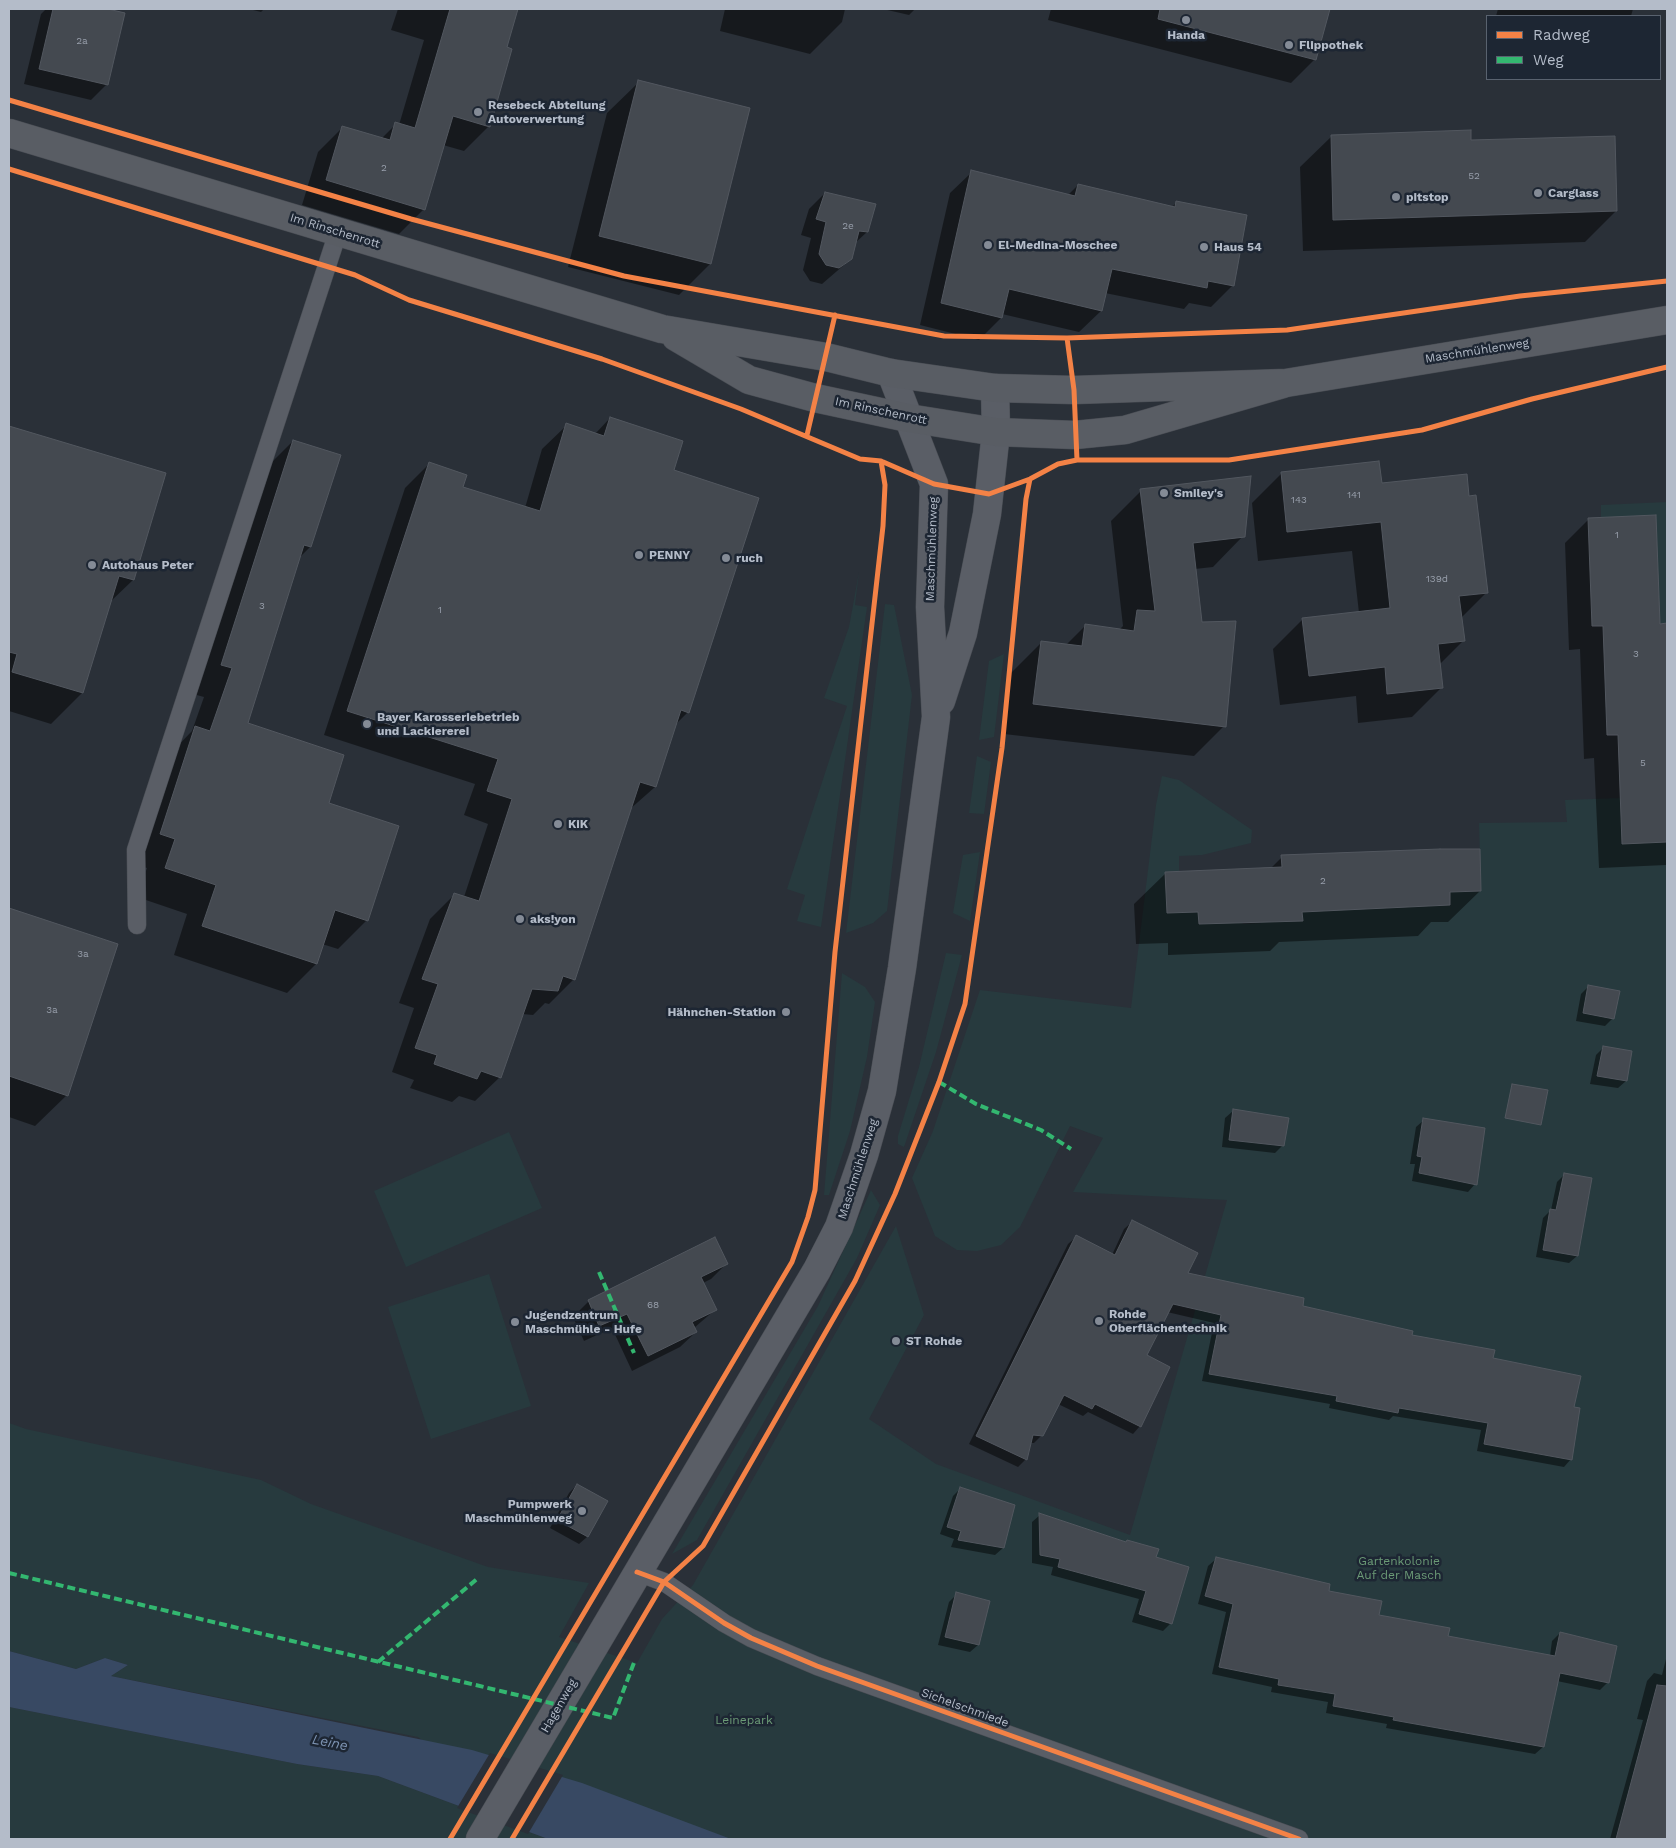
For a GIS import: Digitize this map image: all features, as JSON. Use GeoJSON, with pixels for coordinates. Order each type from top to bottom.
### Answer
{"type":"FeatureCollection","features":[{"type":"Feature","properties":{"kind":"main road","name":"Im Rinschenrott"},"geometry":{"type":"LineString","coordinates":[[9,133],[662,329],[826,357],[892,372]]}},
{"type":"Feature","properties":{"kind":"main road","name":"Maschmühlenweg"},"geometry":{"type":"LineString","coordinates":[[892,372],[995,388],[1074,390],[1286,382],[1667,320]]}},
{"type":"Feature","properties":{"kind":"main road","name":"Im Rinschenrott"},"geometry":{"type":"LineString","coordinates":[[662,329],[749,380],[908,418],[996,432]]}},
{"type":"Feature","properties":{"kind":"main road","name":"Maschmühlenweg"},"geometry":{"type":"LineString","coordinates":[[996,432],[1076,435],[1125,430],[1286,382]]}},
{"type":"Feature","properties":{"kind":"street","name":"Maschmühlenweg"},"geometry":{"type":"LineString","coordinates":[[892,372],[934,484],[930,607],[936,717]]}},
{"type":"Feature","properties":{"kind":"street","name":"Maschmühlenweg"},"geometry":{"type":"LineString","coordinates":[[637,1572],[817,1270],[839,1227],[864,1156],[882,1091],[902,968],[936,717],[963,633],[987,514],[996,432],[995,388]]}},
{"type":"Feature","properties":{"kind":"street","name":"Hagenweg"},"geometry":{"type":"LineString","coordinates":[[480,1839],[637,1572]]}},
{"type":"Feature","properties":{"kind":"lane"},"geometry":{"type":"LineString","coordinates":[[137,925],[136,850],[338,232]]}},
{"type":"Feature","properties":{"kind":"lane","name":"Sichelschmiede"},"geometry":{"type":"LineString","coordinates":[[637,1572],[664,1582],[724,1623],[751,1638],[817,1666],[1299,1839]]}},
{"type":"Feature","properties":{"kind":"green space"},"geometry":{"type":"Polygon","coordinates":[[[1667,502],[1667,623],[1660,624],[1656,516],[1601,518],[1601,505],[1667,502]]]}},
{"type":"Feature","properties":{"kind":"green space"},"geometry":{"type":"Polygon","coordinates":[[[859,572],[855,605],[867,607],[821,927],[797,921],[805,895],[787,889],[847,706],[824,698],[849,627],[859,572]]]}},
{"type":"Feature","properties":{"kind":"green space"},"geometry":{"type":"Polygon","coordinates":[[[885,604],[894,605],[912,695],[887,911],[873,923],[846,933],[885,604]]]}},
{"type":"Feature","properties":{"kind":"green space"},"geometry":{"type":"Polygon","coordinates":[[[1004,654],[994,737],[979,740],[989,661],[1004,654]]]}},
{"type":"Feature","properties":{"kind":"green space"},"geometry":{"type":"Polygon","coordinates":[[[977,756],[991,762],[984,814],[969,813],[977,756]]]}},
{"type":"Feature","properties":{"kind":"green space"},"geometry":{"type":"Polygon","coordinates":[[[1162,776],[1179,780],[1252,830],[1251,843],[1202,855],[1179,856],[1179,871],[1165,872],[1167,913],[1198,912],[1199,924],[1242,920],[1243,924],[1261,923],[1262,919],[1303,920],[1302,911],[1450,905],[1450,892],[1481,891],[1479,823],[1567,822],[1565,800],[1620,798],[1622,844],[1667,842],[1667,1839],[549,1839],[418,1737],[111,1676],[128,1665],[105,1658],[76,1669],[9,1651],[9,1423],[26,1429],[261,1480],[311,1504],[488,1567],[589,1583],[559,1637],[637,1663],[662,1619],[693,1585],[896,1226],[924,1315],[869,1419],[936,1464],[1130,1535],[1227,1200],[1073,1192],[1103,1138],[1070,1126],[1020,1227],[1001,1245],[977,1251],[957,1250],[935,1236],[912,1178],[933,1131],[980,990],[1131,1008],[1156,805],[1162,776]]]}},
{"type":"Feature","properties":{"kind":"green space"},"geometry":{"type":"Polygon","coordinates":[[[980,852],[970,921],[953,913],[963,855],[980,852]]]}},
{"type":"Feature","properties":{"kind":"green space"},"geometry":{"type":"Polygon","coordinates":[[[946,953],[962,955],[936,1052],[904,1147],[898,1144],[898,1136],[919,1067],[946,953]]]}},
{"type":"Feature","properties":{"kind":"green space"},"geometry":{"type":"Polygon","coordinates":[[[842,973],[865,987],[875,1002],[867,1057],[850,1131],[829,1195],[824,1195],[842,973]]]}},
{"type":"Feature","properties":{"kind":"green space"},"geometry":{"type":"Polygon","coordinates":[[[509,1132],[542,1208],[406,1267],[374,1191],[509,1132]]]}},
{"type":"Feature","properties":{"kind":"green space"},"geometry":{"type":"Polygon","coordinates":[[[871,1190],[880,1205],[857,1258],[697,1540],[672,1554],[818,1306],[871,1190]]]}},
{"type":"Feature","properties":{"kind":"green space"},"geometry":{"type":"Polygon","coordinates":[[[489,1274],[531,1406],[431,1439],[388,1307],[489,1274]]]}},
{"type":"Feature","properties":{"kind":"green space"},"geometry":{"type":"Polygon","coordinates":[[[9,1707],[297,1764],[378,1776],[548,1839],[9,1839],[9,1707]]]}},
{"type":"Feature","properties":{"kind":"water","name":"Leine"},"geometry":{"type":"Polygon","coordinates":[[[9,1651],[76,1669],[105,1658],[128,1665],[111,1676],[472,1750],[582,1783],[731,1839],[548,1839],[378,1776],[297,1764],[9,1707],[9,1651]]]}},
{"type":"Feature","properties":{"kind":"pier"},"geometry":{"type":"Polygon","coordinates":[[[490,1753],[563,1775],[528,1834],[457,1808],[490,1753]]]}},
{"type":"Feature","properties":{"kind":"building"},"geometry":{"type":"Polygon","coordinates":[[[53,9],[108,9],[125,13],[108,85],[39,69],[53,9]]]}},
{"type":"Feature","properties":{"kind":"building"},"geometry":{"type":"Polygon","coordinates":[[[450,9],[518,9],[507,47],[512,49],[490,127],[453,116],[425,210],[326,180],[342,126],[390,140],[395,122],[415,128],[450,9]]]}},
{"type":"Feature","properties":{"kind":"building","name":"Flippothek"},"geometry":{"type":"Polygon","coordinates":[[[1160,9],[1330,9],[1316,60],[1158,19],[1160,9]]]}},
{"type":"Feature","properties":{"kind":"building"},"geometry":{"type":"Polygon","coordinates":[[[638,80],[750,108],[711,264],[599,236],[638,80]]]}},
{"type":"Feature","properties":{"kind":"building"},"geometry":{"type":"Polygon","coordinates":[[[1471,130],[1471,140],[1615,136],[1617,211],[1333,220],[1331,135],[1471,130]]]}},
{"type":"Feature","properties":{"kind":"building"},"geometry":{"type":"Polygon","coordinates":[[[971,170],[1075,196],[1078,184],[1175,207],[1176,201],[1247,215],[1234,286],[1208,281],[1207,288],[1112,269],[1102,311],[1009,289],[1002,318],[941,303],[971,170]]]}},
{"type":"Feature","properties":{"kind":"building"},"geometry":{"type":"Polygon","coordinates":[[[825,192],[876,204],[868,232],[859,231],[852,259],[839,268],[826,265],[819,254],[826,222],[816,219],[825,192]]]}},
{"type":"Feature","properties":{"kind":"building"},"geometry":{"type":"Polygon","coordinates":[[[610,417],[683,441],[674,470],[759,498],[689,713],[681,710],[656,787],[640,782],[575,980],[563,976],[558,991],[532,989],[501,1078],[481,1071],[477,1079],[434,1064],[437,1055],[415,1048],[438,984],[422,979],[454,893],[479,901],[512,799],[487,791],[498,759],[347,711],[429,462],[467,475],[463,487],[540,511],[566,423],[604,436],[610,417]]]}},
{"type":"Feature","properties":{"kind":"building","name":"Autohaus Peter"},"geometry":{"type":"Polygon","coordinates":[[[9,426],[166,473],[134,580],[119,576],[83,693],[12,672],[17,654],[9,652],[9,426]]]}},
{"type":"Feature","properties":{"kind":"building"},"geometry":{"type":"Polygon","coordinates":[[[293,440],[341,455],[311,547],[304,545],[248,723],[344,755],[329,803],[399,826],[368,921],[335,910],[317,964],[202,926],[216,885],[165,868],[175,839],[160,834],[195,726],[210,731],[232,668],[221,665],[293,440]]]}},
{"type":"Feature","properties":{"kind":"building"},"geometry":{"type":"Polygon","coordinates":[[[1379,461],[1382,483],[1467,474],[1469,496],[1476,495],[1488,593],[1459,596],[1465,641],[1438,644],[1443,688],[1387,694],[1385,667],[1309,676],[1302,618],[1390,608],[1381,522],[1287,532],[1281,472],[1379,461]]]}},
{"type":"Feature","properties":{"kind":"building"},"geometry":{"type":"Polygon","coordinates":[[[1251,476],[1245,537],[1193,543],[1202,622],[1236,621],[1226,727],[1033,704],[1041,641],[1082,646],[1085,624],[1134,631],[1137,610],[1155,611],[1140,489],[1251,476]]]}},
{"type":"Feature","properties":{"kind":"building"},"geometry":{"type":"Polygon","coordinates":[[[1656,515],[1660,624],[1667,623],[1667,842],[1622,844],[1618,735],[1607,735],[1603,626],[1592,626],[1588,518],[1656,515]]]}},
{"type":"Feature","properties":{"kind":"building"},"geometry":{"type":"Polygon","coordinates":[[[1480,849],[1481,891],[1450,892],[1450,905],[1302,912],[1303,921],[1199,924],[1198,912],[1167,913],[1165,872],[1282,867],[1281,855],[1480,849]]]}},
{"type":"Feature","properties":{"kind":"building"},"geometry":{"type":"Polygon","coordinates":[[[9,908],[118,944],[68,1096],[9,1076],[9,908]]]}},
{"type":"Feature","properties":{"kind":"building"},"geometry":{"type":"Polygon","coordinates":[[[1588,985],[1620,991],[1614,1019],[1583,1013],[1588,985]]]}},
{"type":"Feature","properties":{"kind":"building"},"geometry":{"type":"Polygon","coordinates":[[[1603,1046],[1632,1051],[1627,1081],[1597,1076],[1603,1046]]]}},
{"type":"Feature","properties":{"kind":"building"},"geometry":{"type":"Polygon","coordinates":[[[1512,1084],[1548,1090],[1541,1125],[1505,1118],[1512,1084]]]}},
{"type":"Feature","properties":{"kind":"building"},"geometry":{"type":"Polygon","coordinates":[[[1233,1109],[1289,1118],[1284,1146],[1229,1140],[1233,1109]]]}},
{"type":"Feature","properties":{"kind":"building"},"geometry":{"type":"Polygon","coordinates":[[[1423,1118],[1485,1128],[1477,1185],[1419,1173],[1422,1157],[1417,1156],[1423,1118]]]}},
{"type":"Feature","properties":{"kind":"building"},"geometry":{"type":"Polygon","coordinates":[[[1564,1173],[1592,1178],[1578,1256],[1543,1250],[1550,1209],[1556,1210],[1564,1173]]]}},
{"type":"Feature","properties":{"kind":"building"},"geometry":{"type":"Polygon","coordinates":[[[1132,1220],[1198,1253],[1188,1273],[1304,1298],[1303,1306],[1413,1331],[1412,1335],[1495,1350],[1493,1358],[1581,1376],[1574,1407],[1580,1408],[1572,1460],[1484,1444],[1488,1423],[1399,1408],[1398,1413],[1336,1401],[1337,1396],[1209,1374],[1221,1315],[1173,1304],[1147,1355],[1170,1367],[1141,1427],[1095,1404],[1092,1409],[1064,1395],[1043,1436],[1033,1435],[1027,1460],[976,1436],[1076,1235],[1115,1255],[1132,1220]]]}},
{"type":"Feature","properties":{"kind":"building"},"geometry":{"type":"Polygon","coordinates":[[[715,1237],[728,1264],[701,1277],[717,1310],[692,1322],[697,1332],[648,1356],[627,1314],[599,1326],[588,1300],[715,1237]]]}},
{"type":"Feature","properties":{"kind":"building","name":"Pumpwerk Maschmühlenweg"},"geometry":{"type":"Polygon","coordinates":[[[577,1484],[608,1501],[588,1537],[557,1520],[577,1484]]]}},
{"type":"Feature","properties":{"kind":"building"},"geometry":{"type":"Polygon","coordinates":[[[960,1487],[1015,1505],[1004,1548],[958,1540],[961,1531],[947,1527],[960,1487]]]}},
{"type":"Feature","properties":{"kind":"building"},"geometry":{"type":"Polygon","coordinates":[[[1039,1513],[1126,1542],[1127,1540],[1159,1549],[1156,1557],[1189,1567],[1172,1624],[1139,1614],[1146,1591],[1058,1567],[1060,1559],[1040,1555],[1039,1513]]]}},
{"type":"Feature","properties":{"kind":"building"},"geometry":{"type":"Polygon","coordinates":[[[1216,1557],[1330,1584],[1329,1591],[1382,1601],[1379,1615],[1450,1628],[1448,1636],[1555,1656],[1560,1632],[1617,1646],[1609,1683],[1560,1673],[1544,1747],[1393,1720],[1394,1717],[1333,1706],[1335,1694],[1278,1685],[1279,1679],[1219,1667],[1233,1604],[1205,1596],[1216,1557]]]}},
{"type":"Feature","properties":{"kind":"building"},"geometry":{"type":"Polygon","coordinates":[[[956,1592],[990,1601],[979,1645],[945,1637],[956,1592]]]}},
{"type":"Feature","properties":{"kind":"building"},"geometry":{"type":"Polygon","coordinates":[[[1657,1685],[1667,1686],[1667,1839],[1616,1839],[1657,1685]]]}},
{"type":"Feature","properties":{"kind":"marked path"},"geometry":{"type":"LineString","coordinates":[[939,1082],[976,1104],[1041,1130],[1071,1149]]}},
{"type":"Feature","properties":{"kind":"marked path"},"geometry":{"type":"LineString","coordinates":[[599,1272],[634,1353]]}},
{"type":"Feature","properties":{"kind":"marked path"},"geometry":{"type":"LineString","coordinates":[[9,1573],[613,1718],[635,1660]]}},
{"type":"Feature","properties":{"kind":"marked path"},"geometry":{"type":"LineString","coordinates":[[378,1662],[477,1579]]}},
{"type":"Feature","properties":{"kind":"cycle path"},"geometry":{"type":"LineString","coordinates":[[9,100],[411,219],[624,276],[944,336],[1067,338],[1287,330],[1520,296],[1667,281]]}},
{"type":"Feature","properties":{"kind":"cycle path"},"geometry":{"type":"LineString","coordinates":[[9,169],[355,275],[409,300],[602,359],[741,409],[860,459],[881,461],[934,484],[989,494],[1030,479],[1058,464],[1077,460],[1229,460],[1422,430],[1532,399],[1667,367]]}},
{"type":"Feature","properties":{"kind":"cycle path"},"geometry":{"type":"LineString","coordinates":[[807,435],[835,315]]}},
{"type":"Feature","properties":{"kind":"cycle path"},"geometry":{"type":"LineString","coordinates":[[1067,338],[1074,390],[1077,460]]}},
{"type":"Feature","properties":{"kind":"cycle path"},"geometry":{"type":"LineString","coordinates":[[450,1839],[792,1262],[808,1217],[815,1190],[835,952],[883,526],[885,485],[881,461]]}},
{"type":"Feature","properties":{"kind":"cycle path"},"geometry":{"type":"LineString","coordinates":[[512,1839],[664,1582],[703,1546],[855,1281],[895,1194],[939,1082],[965,1004],[1002,748],[1026,499],[1030,479]]}},
{"type":"Feature","properties":{"kind":"cycle path"},"geometry":{"type":"LineString","coordinates":[[637,1572],[664,1582],[724,1623],[751,1638],[817,1666],[1299,1839]]}},
{"type":"Feature","properties":{"kind":"place","name":"Handa"},"geometry":{"type":"Point","coordinates":[1186,20]}},
{"type":"Feature","properties":{"kind":"place","name":"Flippothek"},"geometry":{"type":"Point","coordinates":[1289,45]}},
{"type":"Feature","properties":{"kind":"place","name":"Resebeck Abteilung Autoverwertung"},"geometry":{"type":"Point","coordinates":[478,112]}},
{"type":"Feature","properties":{"kind":"place","name":"Carglass"},"geometry":{"type":"Point","coordinates":[1538,193]}},
{"type":"Feature","properties":{"kind":"place","name":"pitstop"},"geometry":{"type":"Point","coordinates":[1396,197]}},
{"type":"Feature","properties":{"kind":"place","name":"El-Medina-Moschee"},"geometry":{"type":"Point","coordinates":[988,245]}},
{"type":"Feature","properties":{"kind":"place","name":"Haus 54"},"geometry":{"type":"Point","coordinates":[1204,247]}},
{"type":"Feature","properties":{"kind":"place","name":"Smiley's"},"geometry":{"type":"Point","coordinates":[1164,493]}},
{"type":"Feature","properties":{"kind":"place","name":"PENNY"},"geometry":{"type":"Point","coordinates":[639,555]}},
{"type":"Feature","properties":{"kind":"place","name":"ruch"},"geometry":{"type":"Point","coordinates":[726,558]}},
{"type":"Feature","properties":{"kind":"place","name":"Autohaus Peter"},"geometry":{"type":"Point","coordinates":[92,565]}},
{"type":"Feature","properties":{"kind":"place","name":"Bayer Karosseriebetrieb und Lackiererei"},"geometry":{"type":"Point","coordinates":[367,724]}},
{"type":"Feature","properties":{"kind":"place","name":"KiK"},"geometry":{"type":"Point","coordinates":[558,824]}},
{"type":"Feature","properties":{"kind":"place","name":"aks!yon"},"geometry":{"type":"Point","coordinates":[520,919]}},
{"type":"Feature","properties":{"kind":"place","name":"Hähnchen-Station"},"geometry":{"type":"Point","coordinates":[786,1012]}},
{"type":"Feature","properties":{"kind":"place","name":"Rohde Oberflächentechnik"},"geometry":{"type":"Point","coordinates":[1099,1321]}},
{"type":"Feature","properties":{"kind":"place","name":"Jugendzentrum Maschmühle - Hufe"},"geometry":{"type":"Point","coordinates":[515,1322]}},
{"type":"Feature","properties":{"kind":"place","name":"ST Rohde"},"geometry":{"type":"Point","coordinates":[896,1341]}},
{"type":"Feature","properties":{"kind":"place","name":"Pumpwerk Maschmühlenweg"},"geometry":{"type":"Point","coordinates":[582,1511]}},
{"type":"Feature","properties":{"kind":"park label","name":"Gartenkolonie Auf der Masch"},"geometry":{"type":"Point","coordinates":[1399,1568]}},
{"type":"Feature","properties":{"kind":"park label","name":"Leinepark"},"geometry":{"type":"Point","coordinates":[744,1720]}}]}
